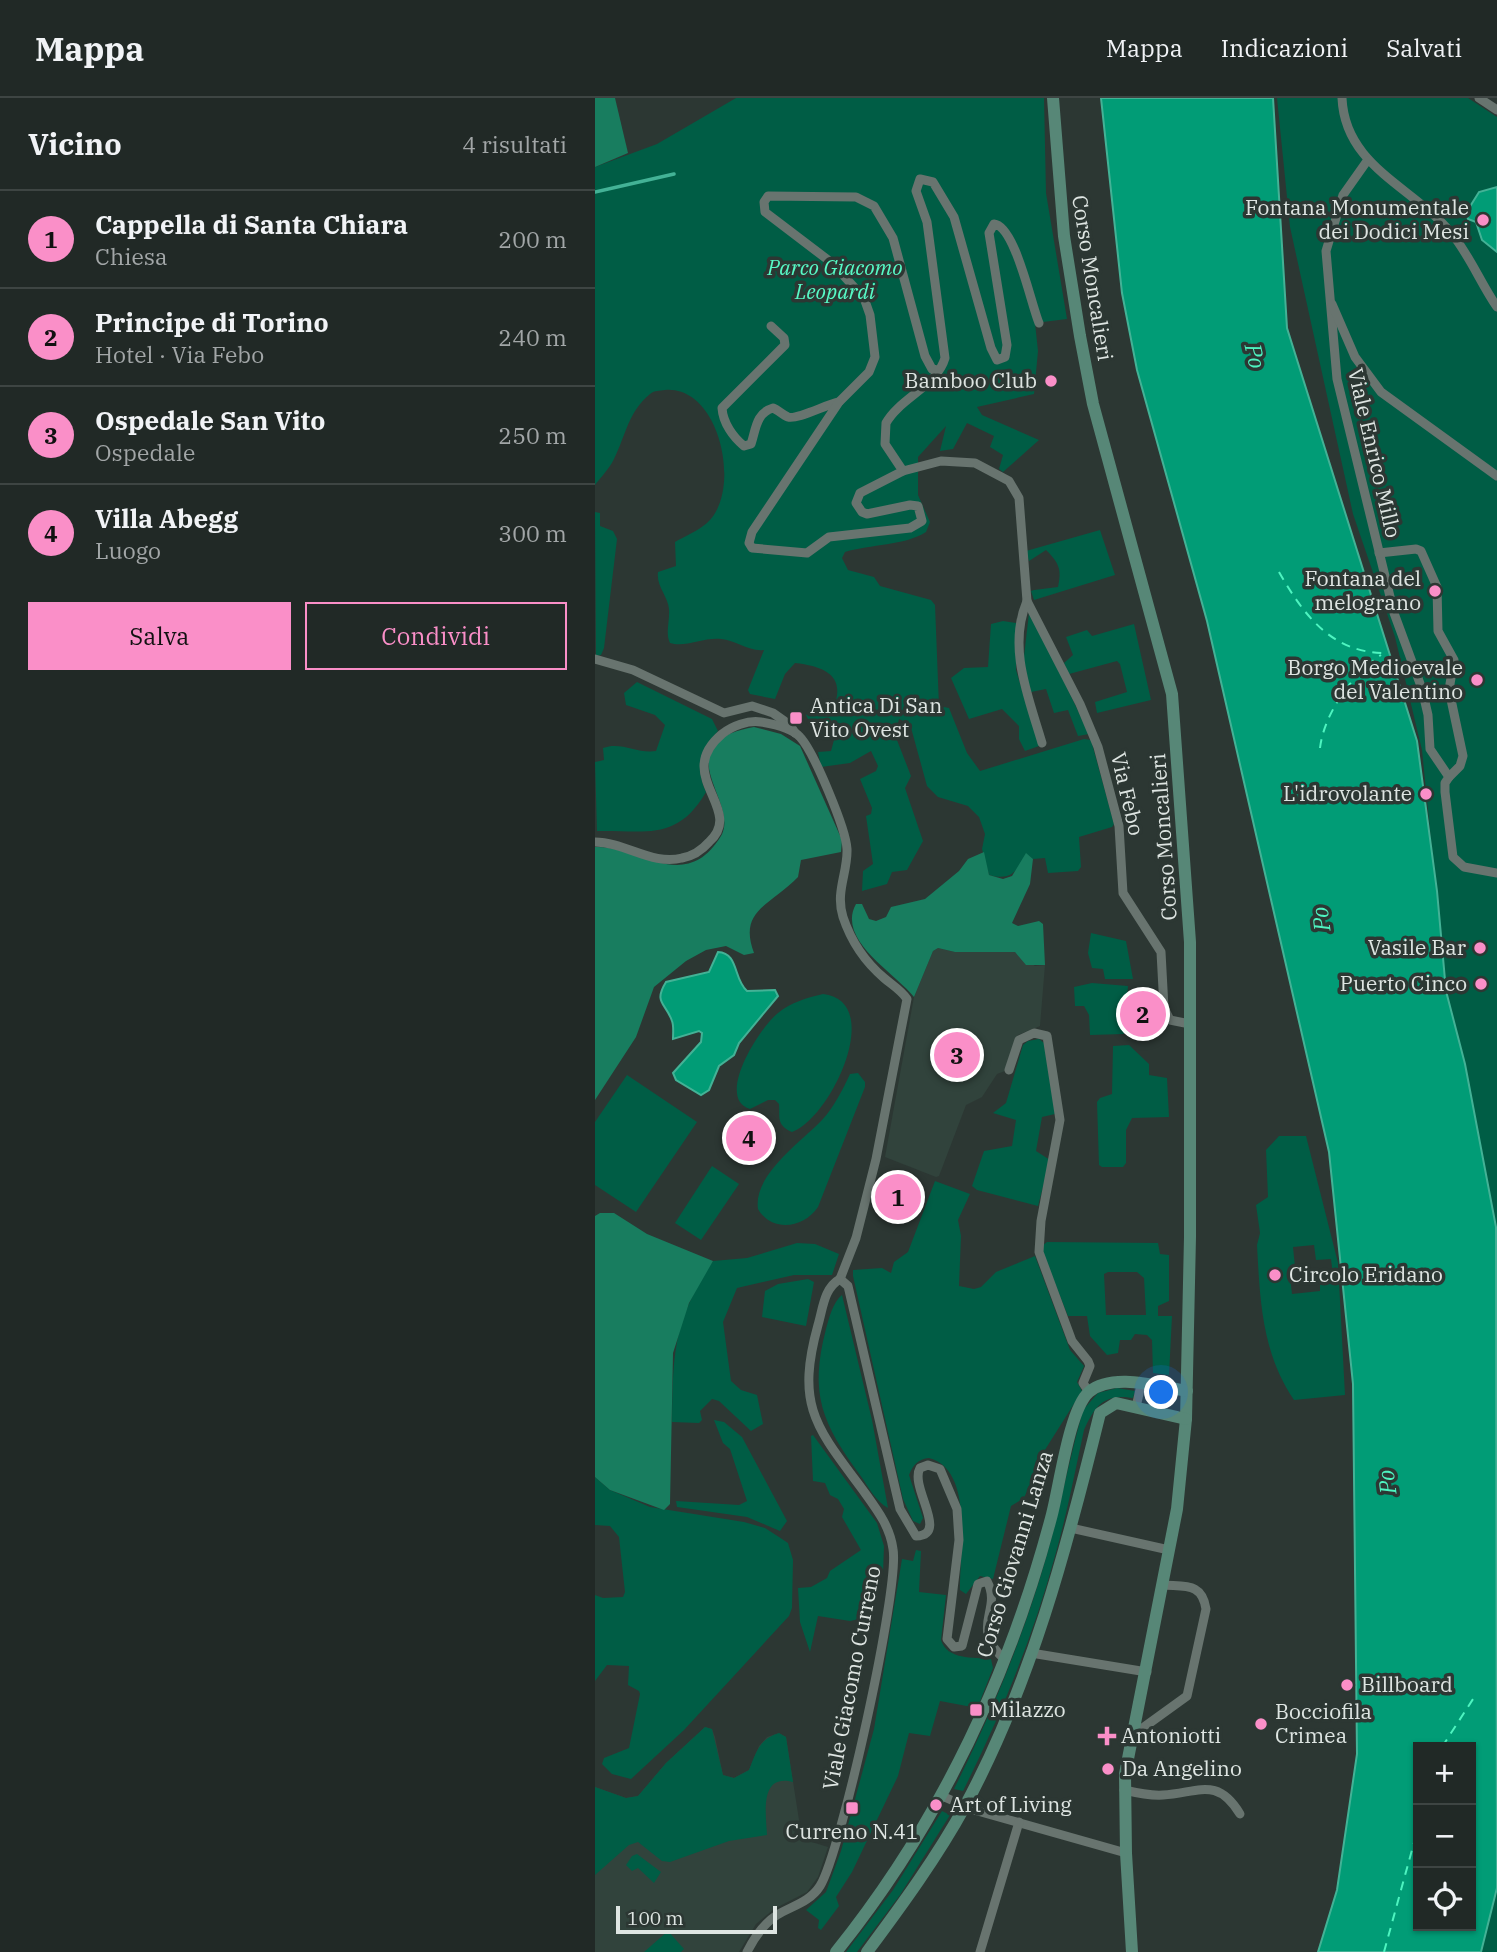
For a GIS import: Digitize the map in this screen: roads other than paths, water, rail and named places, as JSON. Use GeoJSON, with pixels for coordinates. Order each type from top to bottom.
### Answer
{"type":"FeatureCollection","features":[{"type":"Feature","properties":{"kind":"main road","name":"Corso Moncalieri"},"geometry":{"type":"LineString","coordinates":[[1053,98],[1064,236],[1093,404],[1172,694],[1189,928],[1186,1419],[1169,1550],[1124,1790],[1132,1952]]}},
{"type":"Feature","properties":{"kind":"main road"},"geometry":{"type":"LineString","coordinates":[[1089,1392],[1114,1382],[1187,1391]]}},
{"type":"Feature","properties":{"kind":"main road","name":"Corso Giovanni Lanza"},"geometry":{"type":"LineString","coordinates":[[836,1952],[878,1898],[942,1796],[1005,1660],[1051,1518],[1077,1411],[1089,1392]]}},
{"type":"Feature","properties":{"kind":"main road","name":"Corso Giovanni Lanza"},"geometry":{"type":"LineString","coordinates":[[867,1952],[878,1946],[965,1806],[997,1740],[1031,1653],[1071,1528],[1100,1413],[1116,1403],[1186,1419]]}},
{"type":"Feature","properties":{"kind":"street"},"geometry":{"type":"LineString","coordinates":[[1342,98],[1343,116],[1352,139],[1367,161],[1436,216],[1453,236],[1497,307]]}},
{"type":"Feature","properties":{"kind":"street"},"geometry":{"type":"LineString","coordinates":[[1479,98],[1497,110]]}},
{"type":"Feature","properties":{"kind":"street","name":"Viale Enrico Millo"},"geometry":{"type":"LineString","coordinates":[[1367,161],[1343,195],[1326,251],[1339,386],[1394,613],[1422,689],[1428,715],[1430,749],[1449,778]]}},
{"type":"Feature","properties":{"kind":"street"},"geometry":{"type":"LineString","coordinates":[[903,471],[885,444],[886,424],[945,358],[927,222],[916,191],[920,179],[933,182],[954,217],[991,348],[997,360],[1005,357],[1007,345],[989,233],[994,224],[999,224],[1013,246],[1039,323]]}},
{"type":"Feature","properties":{"kind":"street"},"geometry":{"type":"LineString","coordinates":[[771,326],[784,338],[785,345],[722,408],[724,419],[744,446],[751,444],[760,417],[768,409],[773,408],[786,416],[797,418],[813,409],[839,402],[865,377],[875,357],[869,309],[852,284],[832,263],[765,212],[764,202],[768,197],[856,197],[874,206],[893,238],[925,356],[932,369],[937,370]]}},
{"type":"Feature","properties":{"kind":"street"},"geometry":{"type":"LineString","coordinates":[[1330,299],[1355,357],[1381,392],[1497,476]]}},
{"type":"Feature","properties":{"kind":"street","name":"Via Febo"},"geometry":{"type":"LineString","coordinates":[[839,402],[752,532],[751,546],[807,553],[829,537],[916,526],[922,521],[918,506],[910,505],[867,514],[862,512],[856,503],[860,493],[903,471],[950,460],[975,463],[998,474],[1012,485],[1019,498],[1027,601],[1021,620],[1019,667],[1042,743]]}},
{"type":"Feature","properties":{"kind":"street"},"geometry":{"type":"LineString","coordinates":[[1379,553],[1416,548],[1422,551],[1437,587],[1438,631],[1453,654],[1449,690],[1463,755],[1459,766],[1445,782],[1453,857],[1465,867],[1497,873]]}},
{"type":"Feature","properties":{"kind":"street","name":"Via Febo"},"geometry":{"type":"LineString","coordinates":[[1027,601],[1080,704],[1098,747],[1119,827],[1123,892],[1161,952],[1164,1008],[1170,1020],[1190,1024]]}},
{"type":"Feature","properties":{"kind":"street"},"geometry":{"type":"LineString","coordinates":[[595,659],[633,670],[724,713],[752,706],[773,713],[790,725],[795,733]]}},
{"type":"Feature","properties":{"kind":"street"},"geometry":{"type":"LineString","coordinates":[[595,842],[618,843],[668,860],[691,855],[714,838],[721,825],[719,810],[702,770],[709,747],[725,732],[754,721],[795,733]]}},
{"type":"Feature","properties":{"kind":"street","name":"Viale Giacomo Curreno"},"geometry":{"type":"LineString","coordinates":[[747,1952],[769,1921],[818,1890],[830,1866],[865,1725],[894,1572],[889,1532],[881,1514],[817,1425],[809,1397],[807,1374],[828,1289],[840,1279],[856,1238],[873,1172],[907,999],[867,962],[843,915],[840,890],[847,860],[846,834],[806,746],[795,733]]}},
{"type":"Feature","properties":{"kind":"street"},"geometry":{"type":"LineString","coordinates":[[1009,1070],[1019,1040],[1038,1032],[1047,1036],[1060,1120],[1041,1221],[1039,1252],[1072,1341],[1090,1366],[1083,1383],[1089,1392]]}},
{"type":"Feature","properties":{"kind":"street"},"geometry":{"type":"LineString","coordinates":[[840,1279],[848,1286],[900,1510],[916,1536],[921,1536],[929,1529],[931,1521],[916,1481],[920,1468],[927,1465],[940,1469],[957,1509],[958,1557],[947,1639],[954,1647],[962,1646],[978,1584],[987,1581],[991,1592],[987,1638],[992,1648],[1005,1660]]}},
{"type":"Feature","properties":{"kind":"street"},"geometry":{"type":"LineString","coordinates":[[1136,1407],[1141,1385]]}},
{"type":"Feature","properties":{"kind":"street"},"geometry":{"type":"LineString","coordinates":[[1071,1528],[1169,1550]]}},
{"type":"Feature","properties":{"kind":"street"},"geometry":{"type":"LineString","coordinates":[[1133,1735],[1187,1696],[1206,1608],[1204,1594],[1199,1589],[1162,1585]]}},
{"type":"Feature","properties":{"kind":"street"},"geometry":{"type":"LineString","coordinates":[[1031,1653],[1147,1672]]}},
{"type":"Feature","properties":{"kind":"street"},"geometry":{"type":"LineString","coordinates":[[1124,1790],[1162,1795],[1212,1788],[1231,1800],[1240,1814]]}},
{"type":"Feature","properties":{"kind":"street"},"geometry":{"type":"LineString","coordinates":[[942,1796],[965,1806],[1126,1853]]}},
{"type":"Feature","properties":{"kind":"street"},"geometry":{"type":"LineString","coordinates":[[980,1952],[1019,1822]]}},
{"type":"Feature","properties":{"kind":"water","name":"Po"},"geometry":{"type":"Polygon","coordinates":[[[1101,98],[1273,98],[1287,328],[1417,741],[1437,891],[1446,991],[1465,1064],[1496,1227],[1497,1888],[1481,1952],[1318,1952],[1337,1890],[1357,1754],[1353,1384],[1329,1152],[1207,621],[1137,370],[1122,293],[1101,98]]]}},
{"type":"Feature","properties":{"kind":"water","name":"Fontana Monumentale dei Dodici Mesi"},"geometry":{"type":"Polygon","coordinates":[[[1497,187],[1497,252],[1482,240],[1476,222],[1468,219],[1466,213],[1479,192],[1497,187]]]}},
{"type":"Feature","properties":{"kind":"water"},"geometry":{"type":"Polygon","coordinates":[[[718,952],[725,953],[733,962],[747,991],[775,990],[778,996],[739,1043],[734,1055],[719,1066],[709,1090],[701,1095],[676,1080],[673,1073],[701,1042],[702,1033],[699,1031],[673,1039],[673,1023],[662,1003],[661,994],[666,982],[709,972],[718,952]]]}},
{"type":"Feature","properties":{"kind":"waterway"},"geometry":{"type":"LineString","coordinates":[[595,192],[674,174]]}},
{"type":"Feature","properties":{"kind":"place","name":"Fontana Monumentale dei Dodici Mesi"},"geometry":{"type":"Point","coordinates":[1483,220]}},
{"type":"Feature","properties":{"kind":"place","name":"Bamboo Club"},"geometry":{"type":"Point","coordinates":[1051,381]}},
{"type":"Feature","properties":{"kind":"place","name":"Fontana del melograno"},"geometry":{"type":"Point","coordinates":[1435,591]}},
{"type":"Feature","properties":{"kind":"place","name":"Borgo Medioevale del Valentino"},"geometry":{"type":"Point","coordinates":[1477,680]}},
{"type":"Feature","properties":{"kind":"place","name":"Antica Di San Vito Ovest"},"geometry":{"type":"Point","coordinates":[796,718]}},
{"type":"Feature","properties":{"kind":"place","name":"L'idrovolante"},"geometry":{"type":"Point","coordinates":[1426,794]}},
{"type":"Feature","properties":{"kind":"place","name":"Vasile Bar"},"geometry":{"type":"Point","coordinates":[1480,948]}},
{"type":"Feature","properties":{"kind":"place","name":"Puerto Cinco"},"geometry":{"type":"Point","coordinates":[1481,984]}},
{"type":"Feature","properties":{"kind":"place","name":"Principe di Torino"},"geometry":{"type":"Point","coordinates":[1143,1014]}},
{"type":"Feature","properties":{"kind":"place","name":"Ospedale San Vito"},"geometry":{"type":"Point","coordinates":[957,1055]}},
{"type":"Feature","properties":{"kind":"place","name":"Villa Abegg"},"geometry":{"type":"Point","coordinates":[749,1138]}},
{"type":"Feature","properties":{"kind":"place","name":"Cappella di Santa Chiara"},"geometry":{"type":"Point","coordinates":[898,1197]}},
{"type":"Feature","properties":{"kind":"place","name":"Circolo Eridano"},"geometry":{"type":"Point","coordinates":[1275,1275]}},
{"type":"Feature","properties":{"kind":"place","name":"Billboard"},"geometry":{"type":"Point","coordinates":[1347,1685]}},
{"type":"Feature","properties":{"kind":"place","name":"Milazzo"},"geometry":{"type":"Point","coordinates":[976,1710]}},
{"type":"Feature","properties":{"kind":"place","name":"Bocciofila Crimea"},"geometry":{"type":"Point","coordinates":[1261,1724]}},
{"type":"Feature","properties":{"kind":"place","name":"Antoniotti"},"geometry":{"type":"Point","coordinates":[1107,1736]}},
{"type":"Feature","properties":{"kind":"place","name":"Da Angelino"},"geometry":{"type":"Point","coordinates":[1108,1769]}},
{"type":"Feature","properties":{"kind":"place","name":"Art of Living"},"geometry":{"type":"Point","coordinates":[936,1805]}},
{"type":"Feature","properties":{"kind":"place","name":"Curreno N.41"},"geometry":{"type":"Point","coordinates":[852,1808]}},
{"type":"Feature","properties":{"kind":"park label","name":"Parco Giacomo Leopardi"},"geometry":{"type":"Point","coordinates":[835,280]}}]}
